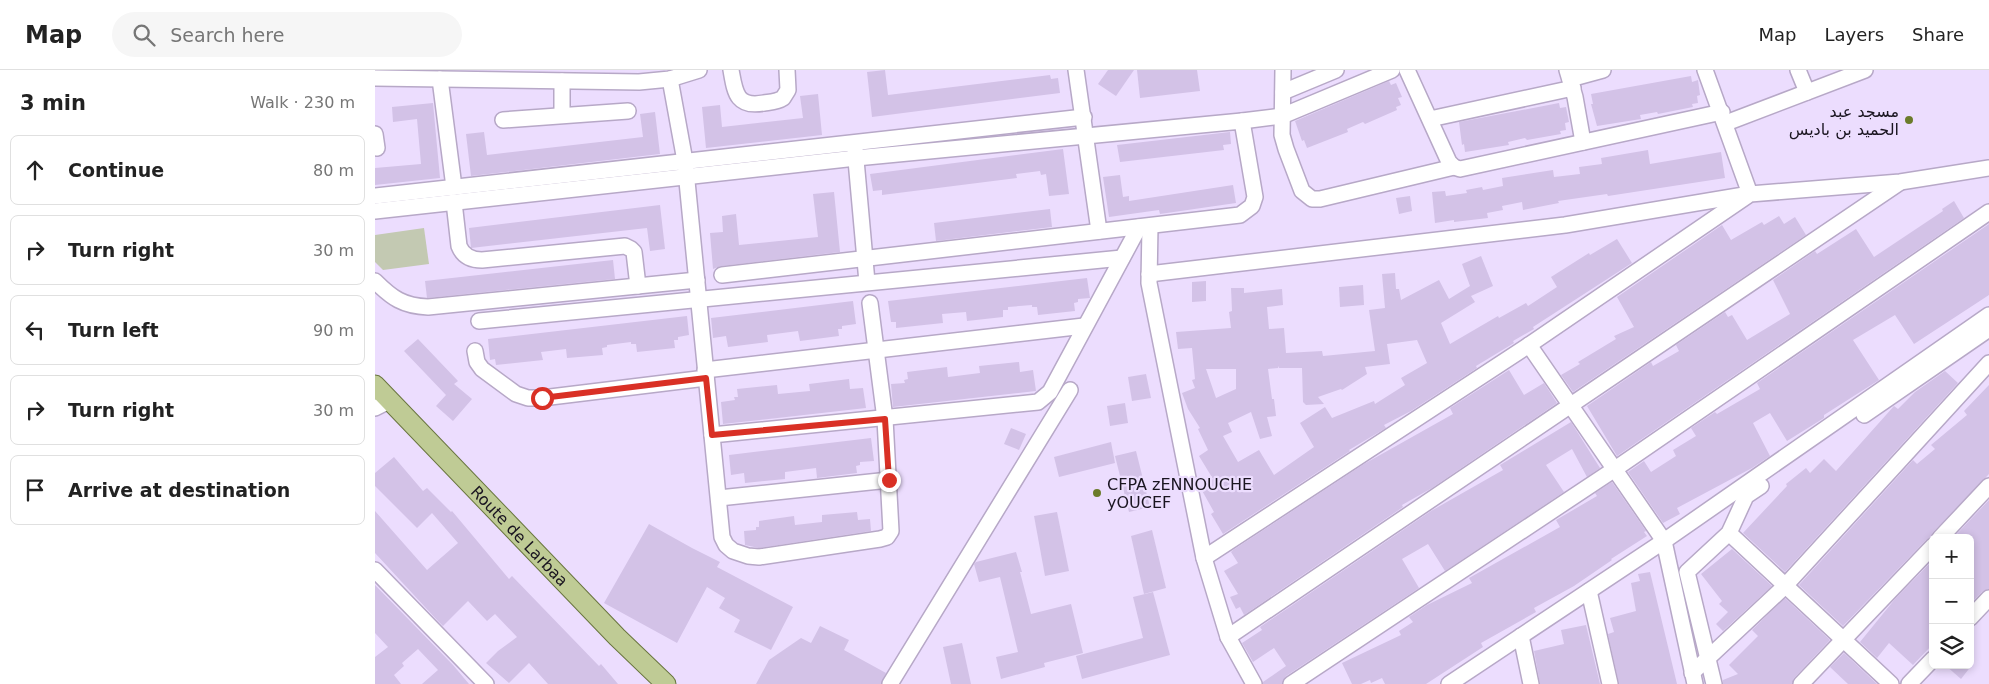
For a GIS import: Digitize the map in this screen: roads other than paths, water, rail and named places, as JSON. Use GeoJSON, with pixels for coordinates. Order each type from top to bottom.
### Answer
{"type":"FeatureCollection","features":[{"type":"Feature","properties":{"kind":"main road","name":"Route de Larbaa"},"geometry":{"type":"LineString","coordinates":[[375,385],[382,404],[617,636],[662,683]]}},
{"type":"Feature","properties":{"kind":"street"},"geometry":{"type":"LineString","coordinates":[[375,78],[639,82],[670,79],[699,70]]}},
{"type":"Feature","properties":{"kind":"street"},"geometry":{"type":"LineString","coordinates":[[731,70],[735,90],[739,98],[746,104],[755,105],[783,98],[788,90],[787,70]]}},
{"type":"Feature","properties":{"kind":"street"},"geometry":{"type":"LineString","coordinates":[[1076,70],[1099,232]]}},
{"type":"Feature","properties":{"kind":"street"},"geometry":{"type":"LineString","coordinates":[[1283,70],[1282,135],[1302,191],[1312,199],[1321,199],[1454,167],[1463,169],[1583,142],[1724,118],[1807,92],[1865,70]]}},
{"type":"Feature","properties":{"kind":"street"},"geometry":{"type":"LineString","coordinates":[[1283,92],[1336,70]]}},
{"type":"Feature","properties":{"kind":"street"},"geometry":{"type":"LineString","coordinates":[[686,169],[856,158],[1086,137],[1282,116],[1391,70]]}},
{"type":"Feature","properties":{"kind":"street"},"geometry":{"type":"LineString","coordinates":[[1407,70],[1449,162],[1454,167]]}},
{"type":"Feature","properties":{"kind":"street"},"geometry":{"type":"LineString","coordinates":[[1430,119],[1603,70]]}},
{"type":"Feature","properties":{"kind":"street"},"geometry":{"type":"LineString","coordinates":[[1705,70],[1751,194]]}},
{"type":"Feature","properties":{"kind":"street"},"geometry":{"type":"LineString","coordinates":[[1798,70],[1807,92]]}},
{"type":"Feature","properties":{"kind":"street"},"geometry":{"type":"LineString","coordinates":[[440,79],[461,251],[470,259],[482,260],[625,246],[633,252],[638,286]]}},
{"type":"Feature","properties":{"kind":"street"},"geometry":{"type":"LineString","coordinates":[[670,79],[686,169],[722,537],[726,545],[733,551],[748,556],[769,556],[887,537],[892,528],[885,419],[870,303]]}},
{"type":"Feature","properties":{"kind":"street"},"geometry":{"type":"LineString","coordinates":[[1570,79],[1583,142]]}},
{"type":"Feature","properties":{"kind":"street"},"geometry":{"type":"LineString","coordinates":[[562,82],[562,115]]}},
{"type":"Feature","properties":{"kind":"street"},"geometry":{"type":"LineString","coordinates":[[503,120],[627,110]]}},
{"type":"Feature","properties":{"kind":"street"},"geometry":{"type":"LineString","coordinates":[[375,211],[454,195],[686,169],[855,142],[1083,116]]}},
{"type":"Feature","properties":{"kind":"street"},"geometry":{"type":"LineString","coordinates":[[721,275],[1235,216],[1249,210],[1255,197],[1242,121]]}},
{"type":"Feature","properties":{"kind":"street"},"geometry":{"type":"LineString","coordinates":[[855,142],[867,282]]}},
{"type":"Feature","properties":{"kind":"street"},"geometry":{"type":"LineString","coordinates":[[1149,274],[1565,225],[1751,194],[1900,182],[1989,168]]}},
{"type":"Feature","properties":{"kind":"street"},"geometry":{"type":"LineString","coordinates":[[1228,637],[1900,182]]}},
{"type":"Feature","properties":{"kind":"street"},"geometry":{"type":"LineString","coordinates":[[1204,558],[1529,344],[1751,194]]}},
{"type":"Feature","properties":{"kind":"street"},"geometry":{"type":"LineString","coordinates":[[375,196],[454,195]]}},
{"type":"Feature","properties":{"kind":"street"},"geometry":{"type":"LineString","coordinates":[[1291,684],[1615,469],[1989,212]]}},
{"type":"Feature","properties":{"kind":"street"},"geometry":{"type":"LineString","coordinates":[[712,435],[885,419],[1038,402],[1049,392],[1122,258],[1144,226]]}},
{"type":"Feature","properties":{"kind":"street"},"geometry":{"type":"LineString","coordinates":[[1144,226],[1149,283],[1204,558],[1228,637],[1254,684]]}},
{"type":"Feature","properties":{"kind":"street"},"geometry":{"type":"LineString","coordinates":[[479,321],[1122,258]]}},
{"type":"Feature","properties":{"kind":"street"},"geometry":{"type":"LineString","coordinates":[[375,281],[396,300],[420,307],[697,280]]}},
{"type":"Feature","properties":{"kind":"street"},"geometry":{"type":"LineString","coordinates":[[1449,684],[1664,542],[1989,315]]}},
{"type":"Feature","properties":{"kind":"street"},"geometry":{"type":"LineString","coordinates":[[475,351],[477,362],[482,369],[516,394],[534,399],[877,350],[1084,326]]}},
{"type":"Feature","properties":{"kind":"street"},"geometry":{"type":"LineString","coordinates":[[1664,542],[1683,538],[1989,329]]}},
{"type":"Feature","properties":{"kind":"street"},"geometry":{"type":"LineString","coordinates":[[1529,344],[1664,542],[1693,679]]}},
{"type":"Feature","properties":{"kind":"street"},"geometry":{"type":"LineString","coordinates":[[1693,679],[1708,660],[1784,586],[1989,363]]}},
{"type":"Feature","properties":{"kind":"street"},"geometry":{"type":"LineString","coordinates":[[890,684],[1070,390]]}},
{"type":"Feature","properties":{"kind":"street"},"geometry":{"type":"LineString","coordinates":[[719,498],[889,480]]}},
{"type":"Feature","properties":{"kind":"street"},"geometry":{"type":"LineString","coordinates":[[1945,534],[1989,486]]}},
{"type":"Feature","properties":{"kind":"street"},"geometry":{"type":"LineString","coordinates":[[1714,684],[1687,572],[1729,533],[1747,496]]}},
{"type":"Feature","properties":{"kind":"street"},"geometry":{"type":"LineString","coordinates":[[1729,533],[1891,684]]}},
{"type":"Feature","properties":{"kind":"street"},"geometry":{"type":"LineString","coordinates":[[1801,684],[1929,550]]}},
{"type":"Feature","properties":{"kind":"street"},"geometry":{"type":"LineString","coordinates":[[375,570],[486,684]]}},
{"type":"Feature","properties":{"kind":"street"},"geometry":{"type":"LineString","coordinates":[[1589,591],[1610,684]]}},
{"type":"Feature","properties":{"kind":"street"},"geometry":{"type":"LineString","coordinates":[[1974,614],[1989,598]]}},
{"type":"Feature","properties":{"kind":"street"},"geometry":{"type":"LineString","coordinates":[[1521,636],[1531,684]]}},
{"type":"Feature","properties":{"kind":"street"},"geometry":{"type":"LineString","coordinates":[[1909,684],[1929,663]]}},
{"type":"Feature","properties":{"kind":"place","name":"مسجد عبد الحميد بن باديس"},"geometry":{"type":"Point","coordinates":[1909,120]}},
{"type":"Feature","properties":{"kind":"place","name":"CFPA zENNOUCHE yOUCEF"},"geometry":{"type":"Point","coordinates":[1097,493]}}]}
